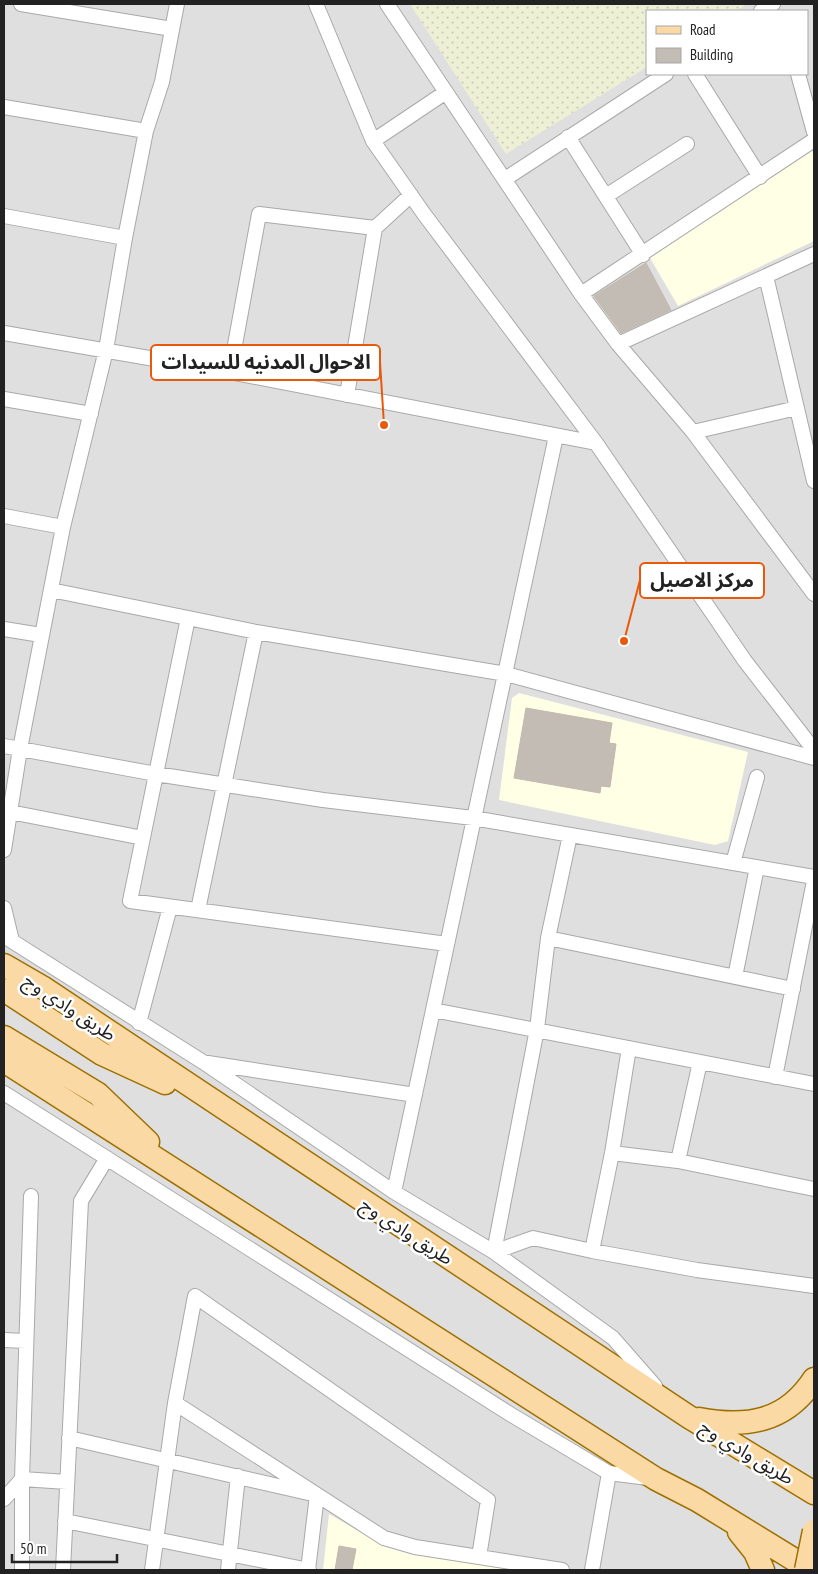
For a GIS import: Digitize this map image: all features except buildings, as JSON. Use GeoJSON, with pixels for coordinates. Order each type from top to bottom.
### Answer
{"type":"FeatureCollection","features":[{"type":"Feature","properties":{"kind":"main road","name":"طريق وادي وج"},"geometry":{"type":"LineString","coordinates":[[4,965],[42,987],[225,1111],[681,1412],[814,1493]]}},
{"type":"Feature","properties":{"kind":"main road"},"geometry":{"type":"LineString","coordinates":[[4,990],[102,1054],[225,1111]]}},
{"type":"Feature","properties":{"kind":"main road"},"geometry":{"type":"LineString","coordinates":[[4,1037],[98,1094],[184,1176]]}},
{"type":"Feature","properties":{"kind":"main road"},"geometry":{"type":"LineString","coordinates":[[4,1061],[656,1479],[696,1500],[811,1570]]}},
{"type":"Feature","properties":{"kind":"main road"},"geometry":{"type":"LineString","coordinates":[[681,1412],[719,1423],[766,1418],[786,1410],[804,1394],[814,1379]]}},
{"type":"Feature","properties":{"kind":"main road"},"geometry":{"type":"LineString","coordinates":[[696,1500],[728,1520],[747,1539],[763,1570]]}},
{"type":"Feature","properties":{"kind":"main road"},"geometry":{"type":"LineString","coordinates":[[806,1570],[814,1531]]}},
{"type":"Feature","properties":{"kind":"street"},"geometry":{"type":"LineString","coordinates":[[21,4],[172,29]]}},
{"type":"Feature","properties":{"kind":"street"},"geometry":{"type":"LineString","coordinates":[[4,850],[20,749],[64,526],[106,350],[124,238],[146,132],[162,82],[178,4]]}},
{"type":"Feature","properties":{"kind":"street"},"geometry":{"type":"LineString","coordinates":[[316,4],[373,141],[411,195],[596,443],[745,660],[814,750]]}},
{"type":"Feature","properties":{"kind":"street"},"geometry":{"type":"LineString","coordinates":[[386,4],[505,178],[581,294],[618,344],[693,432],[814,594]]}},
{"type":"Feature","properties":{"kind":"street"},"geometry":{"type":"LineString","coordinates":[[505,178],[664,75]]}},
{"type":"Feature","properties":{"kind":"street"},"geometry":{"type":"LineString","coordinates":[[696,75],[760,177]]}},
{"type":"Feature","properties":{"kind":"street"},"geometry":{"type":"LineString","coordinates":[[798,75],[814,132]]}},
{"type":"Feature","properties":{"kind":"street"},"geometry":{"type":"LineString","coordinates":[[373,141],[446,92]]}},
{"type":"Feature","properties":{"kind":"street"},"geometry":{"type":"LineString","coordinates":[[4,107],[146,132]]}},
{"type":"Feature","properties":{"kind":"street"},"geometry":{"type":"LineString","coordinates":[[568,137],[643,255]]}},
{"type":"Feature","properties":{"kind":"street"},"geometry":{"type":"LineString","coordinates":[[581,294],[643,255],[814,140]]}},
{"type":"Feature","properties":{"kind":"street"},"geometry":{"type":"LineString","coordinates":[[606,196],[687,144]]}},
{"type":"Feature","properties":{"kind":"street"},"geometry":{"type":"LineString","coordinates":[[347,395],[375,228],[411,195]]}},
{"type":"Feature","properties":{"kind":"street"},"geometry":{"type":"LineString","coordinates":[[230,372],[259,214],[375,228]]}},
{"type":"Feature","properties":{"kind":"street"},"geometry":{"type":"LineString","coordinates":[[4,216],[124,238]]}},
{"type":"Feature","properties":{"kind":"street"},"geometry":{"type":"LineString","coordinates":[[618,344],[814,254]]}},
{"type":"Feature","properties":{"kind":"street"},"geometry":{"type":"LineString","coordinates":[[766,276],[814,481]]}},
{"type":"Feature","properties":{"kind":"street"},"geometry":{"type":"LineString","coordinates":[[4,332],[230,372],[596,443]]}},
{"type":"Feature","properties":{"kind":"street"},"geometry":{"type":"LineString","coordinates":[[4,399],[91,414]]}},
{"type":"Feature","properties":{"kind":"street"},"geometry":{"type":"LineString","coordinates":[[693,432],[796,408]]}},
{"type":"Feature","properties":{"kind":"street"},"geometry":{"type":"LineString","coordinates":[[394,1192],[556,436]]}},
{"type":"Feature","properties":{"kind":"street"},"geometry":{"type":"LineString","coordinates":[[4,516],[64,526]]}},
{"type":"Feature","properties":{"kind":"street"},"geometry":{"type":"LineString","coordinates":[[51,590],[256,632],[506,674],[814,758]]}},
{"type":"Feature","properties":{"kind":"street"},"geometry":{"type":"LineString","coordinates":[[188,618],[130,901],[447,944]]}},
{"type":"Feature","properties":{"kind":"street"},"geometry":{"type":"LineString","coordinates":[[4,628],[42,636]]}},
{"type":"Feature","properties":{"kind":"street"},"geometry":{"type":"LineString","coordinates":[[198,910],[256,632]]}},
{"type":"Feature","properties":{"kind":"street"},"geometry":{"type":"LineString","coordinates":[[4,746],[156,774],[323,800],[473,818],[756,867],[814,879],[776,1077]]}},
{"type":"Feature","properties":{"kind":"street"},"geometry":{"type":"LineString","coordinates":[[733,863],[757,776]]}},
{"type":"Feature","properties":{"kind":"street"},"geometry":{"type":"LineString","coordinates":[[10,812],[143,838]]}},
{"type":"Feature","properties":{"kind":"street"},"geometry":{"type":"LineString","coordinates":[[494,1252],[537,1028],[548,938],[570,835]]}},
{"type":"Feature","properties":{"kind":"street"},"geometry":{"type":"LineString","coordinates":[[735,976],[756,867]]}},
{"type":"Feature","properties":{"kind":"street"},"geometry":{"type":"LineString","coordinates":[[139,1023],[170,907]]}},
{"type":"Feature","properties":{"kind":"street"},"geometry":{"type":"LineString","coordinates":[[4,908],[8,939],[203,1062],[394,1192],[494,1252],[613,1338],[681,1412]]}},
{"type":"Feature","properties":{"kind":"street"},"geometry":{"type":"LineString","coordinates":[[548,938],[793,989]]}},
{"type":"Feature","properties":{"kind":"street"},"geometry":{"type":"LineString","coordinates":[[433,1010],[537,1028],[814,1084]]}},
{"type":"Feature","properties":{"kind":"street"},"geometry":{"type":"LineString","coordinates":[[592,1251],[612,1153],[629,1048]]}},
{"type":"Feature","properties":{"kind":"street"},"geometry":{"type":"LineString","coordinates":[[203,1062],[415,1095]]}},
{"type":"Feature","properties":{"kind":"street"},"geometry":{"type":"LineString","coordinates":[[678,1161],[700,1062]]}},
{"type":"Feature","properties":{"kind":"street"},"geometry":{"type":"LineString","coordinates":[[4,1093],[510,1414],[609,1473],[656,1479]]}},
{"type":"Feature","properties":{"kind":"street"},"geometry":{"type":"LineString","coordinates":[[612,1153],[678,1161],[814,1189]]}},
{"type":"Feature","properties":{"kind":"street"},"geometry":{"type":"LineString","coordinates":[[63,1570],[81,1201],[107,1158]]}},
{"type":"Feature","properties":{"kind":"street"},"geometry":{"type":"LineString","coordinates":[[22,1570],[22,1479],[31,1196]]}},
{"type":"Feature","properties":{"kind":"street"},"geometry":{"type":"LineString","coordinates":[[494,1252],[532,1238],[697,1270],[814,1286]]}},
{"type":"Feature","properties":{"kind":"street"},"geometry":{"type":"LineString","coordinates":[[152,1570],[175,1403],[196,1296],[488,1500],[479,1557]]}},
{"type":"Feature","properties":{"kind":"street"},"geometry":{"type":"LineString","coordinates":[[4,1340],[26,1341]]}},
{"type":"Feature","properties":{"kind":"street"},"geometry":{"type":"LineString","coordinates":[[175,1403],[384,1538],[415,1547],[562,1570]]}},
{"type":"Feature","properties":{"kind":"street"},"geometry":{"type":"LineString","coordinates":[[69,1438],[317,1495]]}},
{"type":"Feature","properties":{"kind":"street"},"geometry":{"type":"LineString","coordinates":[[592,1570],[609,1473]]}},
{"type":"Feature","properties":{"kind":"street"},"geometry":{"type":"LineString","coordinates":[[228,1570],[238,1476]]}},
{"type":"Feature","properties":{"kind":"street"},"geometry":{"type":"LineString","coordinates":[[22,1479],[67,1482]]}},
{"type":"Feature","properties":{"kind":"street"},"geometry":{"type":"LineString","coordinates":[[4,1499],[22,1479]]}},
{"type":"Feature","properties":{"kind":"street"},"geometry":{"type":"LineString","coordinates":[[65,1521],[308,1570],[317,1495]]}},
{"type":"Feature","properties":{"kind":"shaded area"},"geometry":{"type":"Polygon","coordinates":[[[4,4],[814,4],[814,1570],[4,1570],[4,4]]]}},
{"type":"Feature","properties":{"kind":"shaded area"},"geometry":{"type":"Polygon","coordinates":[[[410,4],[746,4],[738,10],[646,10],[646,68],[506,154],[410,4]]]}},
{"type":"Feature","properties":{"kind":"shaded area"},"geometry":{"type":"Polygon","coordinates":[[[812,149],[814,158],[814,241],[678,306],[650,258],[812,149]]]}},
{"type":"Feature","properties":{"kind":"shaded area"},"geometry":{"type":"Polygon","coordinates":[[[519,693],[748,752],[728,841],[715,845],[499,800],[512,698],[519,693]]]}},
{"type":"Feature","properties":{"kind":"shaded area"},"geometry":{"type":"Polygon","coordinates":[[[329,1514],[379,1543],[528,1570],[323,1570],[329,1514]]]}},
{"type":"Feature","properties":{"kind":"place","name":"الاحوال المدنيه للسيدات"},"geometry":{"type":"Point","coordinates":[384,425]}},
{"type":"Feature","properties":{"kind":"place","name":"مركز الاصيل"},"geometry":{"type":"Point","coordinates":[624,641]}}]}
